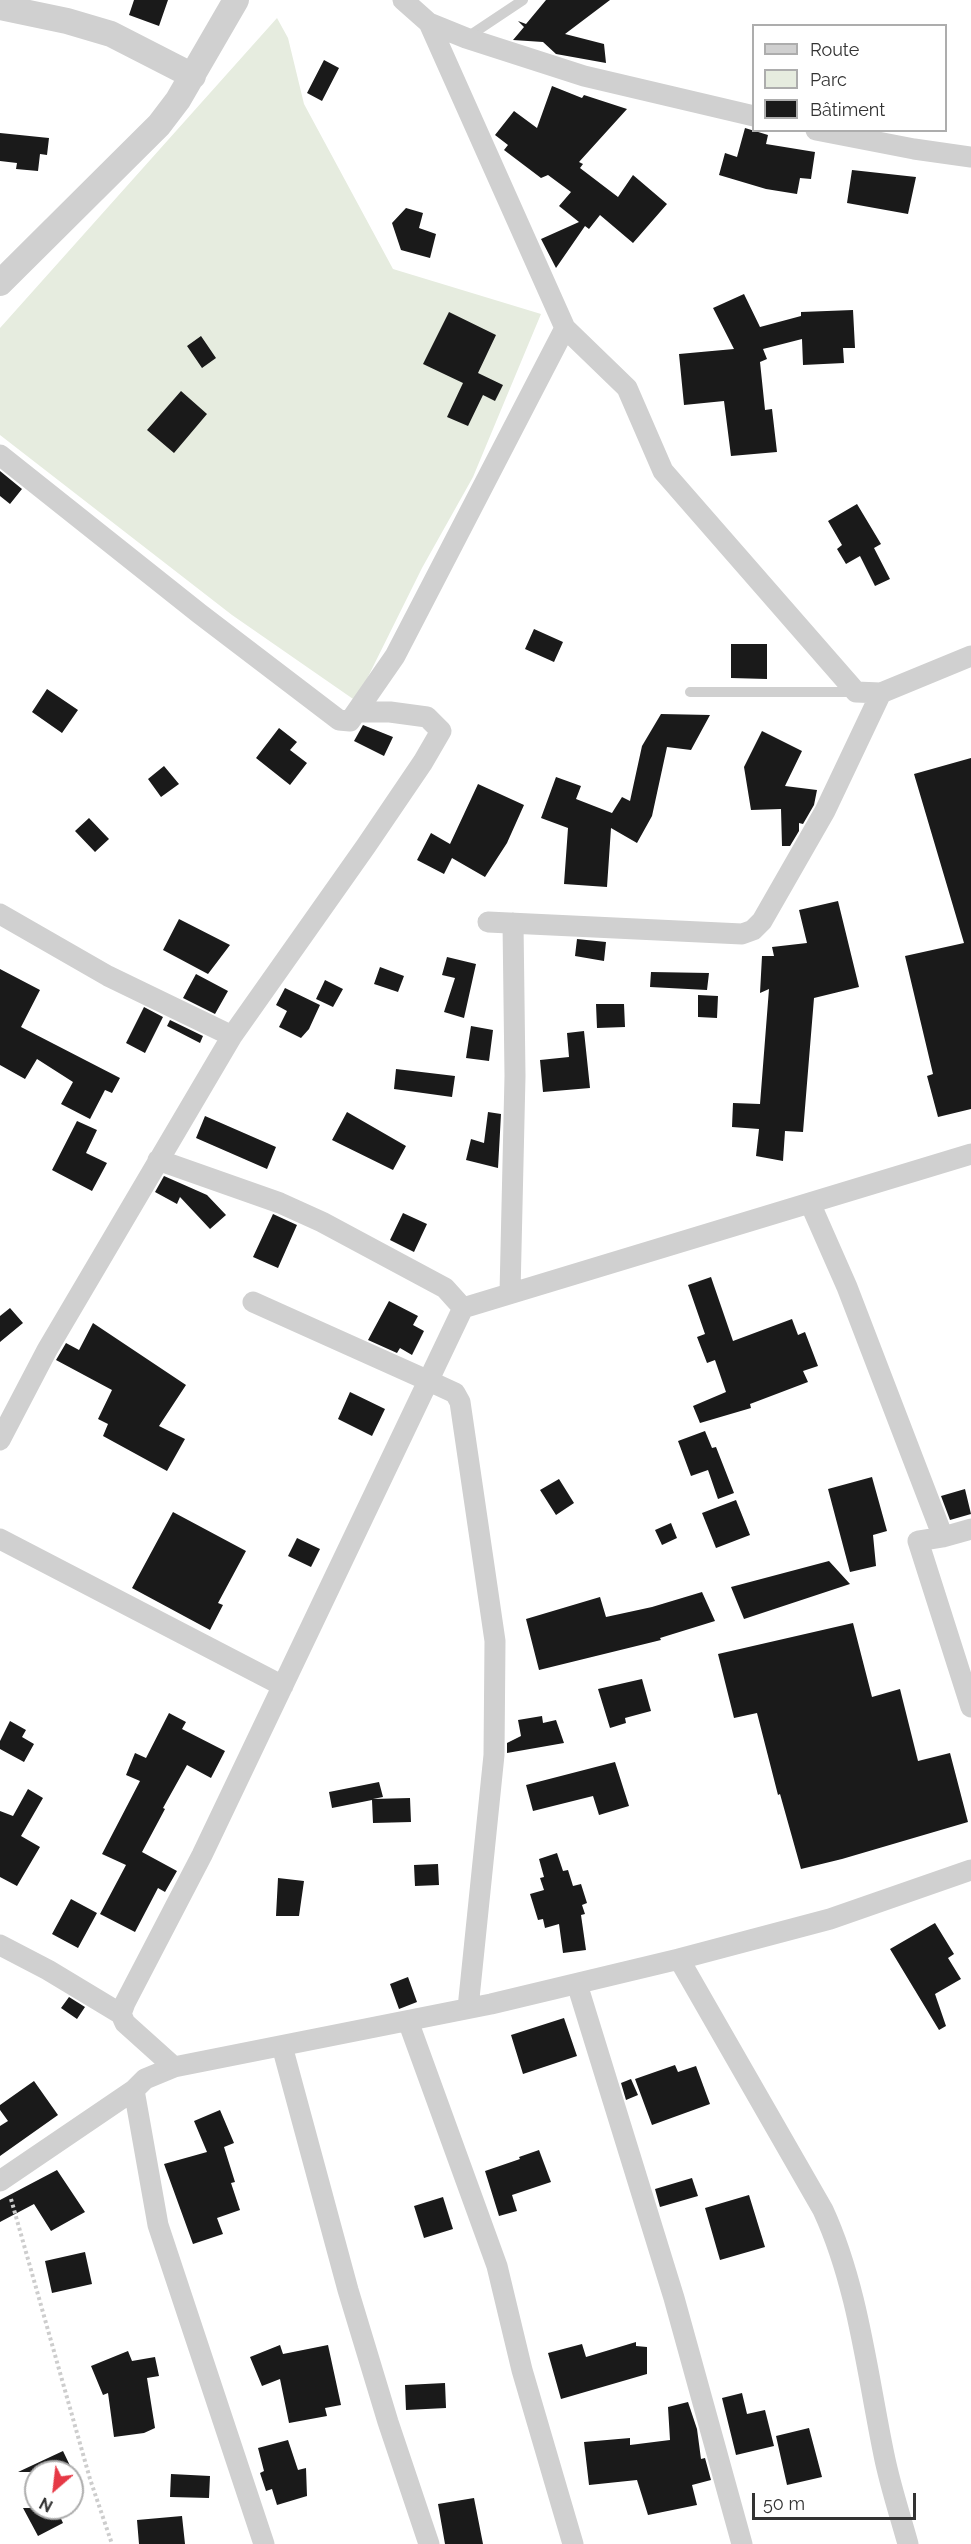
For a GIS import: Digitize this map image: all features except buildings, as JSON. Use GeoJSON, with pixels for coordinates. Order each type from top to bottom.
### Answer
{"type":"FeatureCollection","features":[{"type":"Feature","properties":{"kind":"street"},"geometry":{"type":"LineString","coordinates":[[0,284],[159,125],[193,76],[236,0]]}},
{"type":"Feature","properties":{"kind":"street"},"geometry":{"type":"LineString","coordinates":[[403,0],[429,23],[466,38],[584,76],[752,116]]}},
{"type":"Feature","properties":{"kind":"street"},"geometry":{"type":"LineString","coordinates":[[0,7],[67,21],[111,34],[193,76]]}},
{"type":"Feature","properties":{"kind":"street"},"geometry":{"type":"LineString","coordinates":[[429,23],[565,328],[627,388],[663,471],[856,692],[881,693],[971,656]]}},
{"type":"Feature","properties":{"kind":"street"},"geometry":{"type":"LineString","coordinates":[[826,132],[914,149],[971,157]]}},
{"type":"Feature","properties":{"kind":"street"},"geometry":{"type":"LineString","coordinates":[[0,455],[200,614],[339,720],[350,721],[395,656],[565,328]]}},
{"type":"Feature","properties":{"kind":"street"},"geometry":{"type":"LineString","coordinates":[[488,922],[742,934],[753,930],[762,921],[825,811],[881,693]]}},
{"type":"Feature","properties":{"kind":"street"},"geometry":{"type":"LineString","coordinates":[[0,1440],[48,1350],[232,1036],[379,828],[441,731],[427,717],[390,712],[358,712]]}},
{"type":"Feature","properties":{"kind":"street"},"geometry":{"type":"LineString","coordinates":[[0,914],[108,976],[232,1036]]}},
{"type":"Feature","properties":{"kind":"street"},"geometry":{"type":"LineString","coordinates":[[510,1293],[515,1076],[513,923]]}},
{"type":"Feature","properties":{"kind":"street"},"geometry":{"type":"LineString","coordinates":[[121,2014],[202,1855],[463,1308],[971,1154]]}},
{"type":"Feature","properties":{"kind":"street"},"geometry":{"type":"LineString","coordinates":[[158,1160],[280,1203],[322,1222],[445,1288],[463,1308]]}},
{"type":"Feature","properties":{"kind":"street"},"geometry":{"type":"LineString","coordinates":[[810,1203],[848,1287],[943,1537]]}},
{"type":"Feature","properties":{"kind":"street"},"geometry":{"type":"LineString","coordinates":[[253,1302],[455,1393],[460,1402],[495,1641],[494,1755],[468,2008]]}},
{"type":"Feature","properties":{"kind":"street"},"geometry":{"type":"LineString","coordinates":[[971,1529],[943,1537],[918,1540],[971,1707]]}},
{"type":"Feature","properties":{"kind":"street"},"geometry":{"type":"LineString","coordinates":[[0,1539],[283,1686]]}},
{"type":"Feature","properties":{"kind":"street"},"geometry":{"type":"LineString","coordinates":[[2,2180],[134,2090],[146,2079],[174,2067],[408,2021],[577,1984],[830,1920],[971,1870]]}},
{"type":"Feature","properties":{"kind":"street"},"geometry":{"type":"LineString","coordinates":[[0,1945],[48,1970],[121,2014],[125,2023],[174,2067]]}},
{"type":"Feature","properties":{"kind":"street"},"geometry":{"type":"LineString","coordinates":[[678,1959],[823,2210],[835,2235],[867,2360],[889,2481],[908,2544]]}},
{"type":"Feature","properties":{"kind":"street"},"geometry":{"type":"LineString","coordinates":[[577,1984],[674,2298],[742,2544]]}},
{"type":"Feature","properties":{"kind":"street"},"geometry":{"type":"LineString","coordinates":[[408,2021],[497,2266],[522,2370],[573,2544]]}},
{"type":"Feature","properties":{"kind":"street"},"geometry":{"type":"LineString","coordinates":[[282,2046],[348,2290],[388,2422],[429,2544]]}},
{"type":"Feature","properties":{"kind":"street"},"geometry":{"type":"LineString","coordinates":[[134,2090],[158,2225],[264,2544]]}},
{"type":"Feature","properties":{"kind":"lane"},"geometry":{"type":"LineString","coordinates":[[466,38],[522,0]]}},
{"type":"Feature","properties":{"kind":"lane"},"geometry":{"type":"LineString","coordinates":[[690,692],[856,692]]}},
{"type":"Feature","properties":{"kind":"path"},"geometry":{"type":"LineString","coordinates":[[2,2180],[44,2309],[90,2479],[112,2544]]}},
{"type":"Feature","properties":{"kind":"green space"},"geometry":{"type":"Polygon","coordinates":[[[277,18],[288,38],[304,104],[393,269],[541,314],[473,477],[422,568],[356,701],[232,615],[0,435],[0,328],[277,18]]]}}]}
